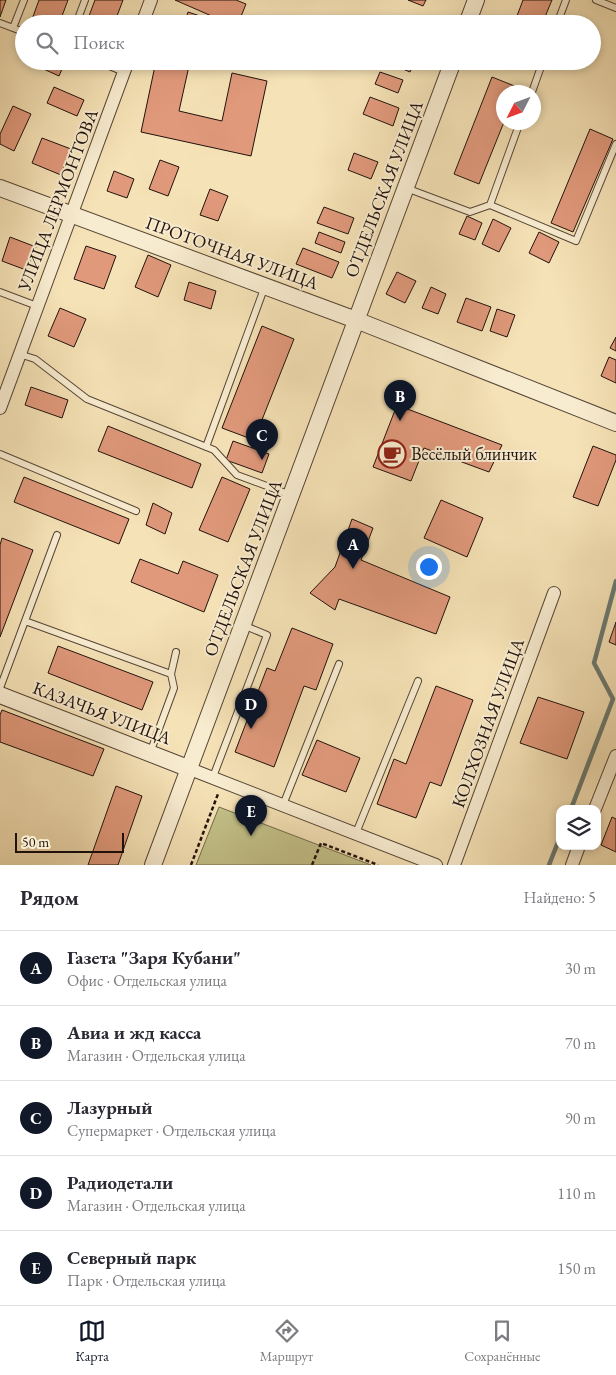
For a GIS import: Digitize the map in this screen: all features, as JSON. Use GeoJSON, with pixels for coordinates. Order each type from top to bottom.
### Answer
{"type":"FeatureCollection","features":[{"type":"Feature","properties":{"kind":"street"},"geometry":{"type":"LineString","coordinates":[[145,15],[151,0]]}},
{"type":"Feature","properties":{"kind":"street"},"geometry":{"type":"LineString","coordinates":[[471,15],[476,0]]}},
{"type":"Feature","properties":{"kind":"street","name":"УЛИЦА ЛЕРМОНТОВА"},"geometry":{"type":"LineString","coordinates":[[0,408],[125,70]]}},
{"type":"Feature","properties":{"kind":"street","name":"ОТДЕЛЬСКАЯ УЛИЦА"},"geometry":{"type":"LineString","coordinates":[[153,865],[450,70]]}},
{"type":"Feature","properties":{"kind":"street","name":"ПРОТОЧНАЯ УЛИЦА"},"geometry":{"type":"LineString","coordinates":[[0,188],[356,320],[616,423]]}},
{"type":"Feature","properties":{"kind":"street","name":"КОЛХОЗНАЯ УЛИЦА"},"geometry":{"type":"LineString","coordinates":[[454,865],[554,593]]}},
{"type":"Feature","properties":{"kind":"street","name":"КАЗАЧЬЯ УЛИЦА"},"geometry":{"type":"LineString","coordinates":[[0,695],[190,768]]}},
{"type":"Feature","properties":{"kind":"street"},"geometry":{"type":"LineString","coordinates":[[596,805],[616,756]]}},
{"type":"Feature","properties":{"kind":"street"},"geometry":{"type":"LineString","coordinates":[[190,768],[436,865]]}},
{"type":"Feature","properties":{"kind":"street"},"geometry":{"type":"LineString","coordinates":[[572,865],[578,850]]}},
{"type":"Feature","properties":{"kind":"lane"},"geometry":{"type":"LineString","coordinates":[[18,15],[24,0]]}},
{"type":"Feature","properties":{"kind":"lane"},"geometry":{"type":"LineString","coordinates":[[79,15],[85,0]]}},
{"type":"Feature","properties":{"kind":"lane"},"geometry":{"type":"LineString","coordinates":[[560,15],[566,0]]}},
{"type":"Feature","properties":{"kind":"lane"},"geometry":{"type":"LineString","coordinates":[[596,0],[616,8]]}},
{"type":"Feature","properties":{"kind":"lane"},"geometry":{"type":"LineString","coordinates":[[0,23],[13,28],[15,23]]}},
{"type":"Feature","properties":{"kind":"lane"},"geometry":{"type":"LineString","coordinates":[[534,85],[540,70]]}},
{"type":"Feature","properties":{"kind":"lane"},"geometry":{"type":"LineString","coordinates":[[490,205],[517,130]]}},
{"type":"Feature","properties":{"kind":"lane"},"geometry":{"type":"LineString","coordinates":[[406,188],[470,212],[490,205],[576,241],[616,144]]}},
{"type":"Feature","properties":{"kind":"lane"},"geometry":{"type":"LineString","coordinates":[[206,447],[265,286]]}},
{"type":"Feature","properties":{"kind":"lane"},"geometry":{"type":"LineString","coordinates":[[0,292],[37,306]]}},
{"type":"Feature","properties":{"kind":"lane"},"geometry":{"type":"LineString","coordinates":[[19,354],[34,359],[87,400],[214,450],[237,475],[292,496]]}},
{"type":"Feature","properties":{"kind":"lane"},"geometry":{"type":"LineString","coordinates":[[0,454],[136,511]]}},
{"type":"Feature","properties":{"kind":"lane"},"geometry":{"type":"LineString","coordinates":[[0,688],[57,536]]}},
{"type":"Feature","properties":{"kind":"lane"},"geometry":{"type":"LineString","coordinates":[[25,621],[171,674]]}},
{"type":"Feature","properties":{"kind":"lane"},"geometry":{"type":"LineString","coordinates":[[218,780],[267,635],[242,625]]}},
{"type":"Feature","properties":{"kind":"lane"},"geometry":{"type":"LineString","coordinates":[[150,753],[174,688],[171,674],[176,652]]}},
{"type":"Feature","properties":{"kind":"lane"},"geometry":{"type":"LineString","coordinates":[[283,805],[339,664]]}},
{"type":"Feature","properties":{"kind":"lane"},"geometry":{"type":"LineString","coordinates":[[356,833],[418,681]]}},
{"type":"Feature","properties":{"kind":"path"},"geometry":{"type":"LineString","coordinates":[[191,865],[218,780]]}},
{"type":"Feature","properties":{"kind":"path"},"geometry":{"type":"LineString","coordinates":[[312,865],[321,843],[378,865]]}},
{"type":"Feature","properties":{"kind":"shaded area"},"geometry":{"type":"Polygon","coordinates":[[[219,807],[371,865],[196,865],[219,807]]]}},
{"type":"Feature","properties":{"kind":"building"},"geometry":{"type":"Polygon","coordinates":[[[0,0],[6,0],[0,17],[0,0]]]}},
{"type":"Feature","properties":{"kind":"building"},"geometry":{"type":"Polygon","coordinates":[[[39,0],[68,0],[62,15],[34,15],[39,0]]]}},
{"type":"Feature","properties":{"kind":"building"},"geometry":{"type":"Polygon","coordinates":[[[95,0],[123,0],[117,15],[89,15],[95,0]]]}},
{"type":"Feature","properties":{"kind":"building"},"geometry":{"type":"Polygon","coordinates":[[[175,0],[236,0],[246,4],[242,15],[209,15],[175,0]]]}},
{"type":"Feature","properties":{"kind":"building"},"geometry":{"type":"Polygon","coordinates":[[[408,0],[426,0],[423,6],[408,0]]]}},
{"type":"Feature","properties":{"kind":"building"},"geometry":{"type":"Polygon","coordinates":[[[523,0],[552,0],[546,15],[517,15],[523,0]]]}},
{"type":"Feature","properties":{"kind":"building"},"geometry":{"type":"Polygon","coordinates":[[[46,70],[62,70],[59,76],[46,70]]]}},
{"type":"Feature","properties":{"kind":"building"},"geometry":{"type":"Polygon","coordinates":[[[154,70],[188,70],[179,111],[222,121],[232,73],[267,81],[251,156],[141,132],[154,70]]]}},
{"type":"Feature","properties":{"kind":"building"},"geometry":{"type":"Polygon","coordinates":[[[380,72],[403,80],[398,93],[375,84],[380,72]]]}},
{"type":"Feature","properties":{"kind":"building"},"geometry":{"type":"Polygon","coordinates":[[[492,77],[512,85],[496,85],[496,130],[501,130],[479,184],[454,174],[492,77]]]}},
{"type":"Feature","properties":{"kind":"building"},"geometry":{"type":"Polygon","coordinates":[[[54,87],[84,100],[77,116],[47,103],[54,87]]]}},
{"type":"Feature","properties":{"kind":"building"},"geometry":{"type":"Polygon","coordinates":[[[370,97],[399,108],[393,126],[363,114],[370,97]]]}},
{"type":"Feature","properties":{"kind":"building"},"geometry":{"type":"Polygon","coordinates":[[[13,106],[31,114],[14,151],[0,144],[0,134],[13,106]]]}},
{"type":"Feature","properties":{"kind":"building"},"geometry":{"type":"Polygon","coordinates":[[[590,129],[613,139],[573,232],[551,223],[590,129]]]}},
{"type":"Feature","properties":{"kind":"building"},"geometry":{"type":"Polygon","coordinates":[[[42,138],[71,149],[61,175],[32,163],[42,138]]]}},
{"type":"Feature","properties":{"kind":"building"},"geometry":{"type":"Polygon","coordinates":[[[354,153],[378,162],[371,179],[348,170],[354,153]]]}},
{"type":"Feature","properties":{"kind":"building"},"geometry":{"type":"Polygon","coordinates":[[[160,160],[179,167],[168,196],[149,189],[160,160]]]}},
{"type":"Feature","properties":{"kind":"building"},"geometry":{"type":"Polygon","coordinates":[[[114,171],[134,179],[127,198],[107,191],[114,171]]]}},
{"type":"Feature","properties":{"kind":"building"},"geometry":{"type":"Polygon","coordinates":[[[210,189],[228,196],[218,221],[200,215],[210,189]]]}},
{"type":"Feature","properties":{"kind":"building"},"geometry":{"type":"Polygon","coordinates":[[[324,207],[354,218],[348,234],[317,223],[324,207]]]}},
{"type":"Feature","properties":{"kind":"building"},"geometry":{"type":"Polygon","coordinates":[[[467,216],[482,223],[475,240],[459,234],[467,216]]]}},
{"type":"Feature","properties":{"kind":"building"},"geometry":{"type":"Polygon","coordinates":[[[493,219],[511,228],[499,252],[482,244],[493,219]]]}},
{"type":"Feature","properties":{"kind":"building"},"geometry":{"type":"Polygon","coordinates":[[[319,232],[345,242],[341,253],[315,243],[319,232]]]}},
{"type":"Feature","properties":{"kind":"building"},"geometry":{"type":"Polygon","coordinates":[[[539,232],[559,242],[549,263],[529,253],[539,232]]]}},
{"type":"Feature","properties":{"kind":"building"},"geometry":{"type":"Polygon","coordinates":[[[10,237],[36,247],[26,270],[2,261],[10,237]]]}},
{"type":"Feature","properties":{"kind":"building"},"geometry":{"type":"Polygon","coordinates":[[[86,246],[116,256],[104,289],[74,279],[86,246]]]}},
{"type":"Feature","properties":{"kind":"building"},"geometry":{"type":"Polygon","coordinates":[[[303,248],[339,262],[332,278],[296,264],[303,248]]]}},
{"type":"Feature","properties":{"kind":"building"},"geometry":{"type":"Polygon","coordinates":[[[148,255],[171,265],[158,297],[135,287],[148,255]]]}},
{"type":"Feature","properties":{"kind":"building"},"geometry":{"type":"Polygon","coordinates":[[[397,272],[416,281],[405,303],[386,294],[397,272]]]}},
{"type":"Feature","properties":{"kind":"building"},"geometry":{"type":"Polygon","coordinates":[[[189,282],[216,291],[211,309],[184,300],[189,282]]]}},
{"type":"Feature","properties":{"kind":"building"},"geometry":{"type":"Polygon","coordinates":[[[431,287],[446,294],[438,314],[422,308],[431,287]]]}},
{"type":"Feature","properties":{"kind":"building"},"geometry":{"type":"Polygon","coordinates":[[[466,298],[491,307],[482,331],[457,322],[466,298]]]}},
{"type":"Feature","properties":{"kind":"building"},"geometry":{"type":"Polygon","coordinates":[[[60,308],[86,319],[74,347],[48,336],[60,308]]]}},
{"type":"Feature","properties":{"kind":"building"},"geometry":{"type":"Polygon","coordinates":[[[497,309],[515,315],[507,337],[490,331],[497,309]]]}},
{"type":"Feature","properties":{"kind":"building"},"geometry":{"type":"Polygon","coordinates":[[[262,326],[294,339],[254,440],[222,428],[262,326]]]}},
{"type":"Feature","properties":{"kind":"building"},"geometry":{"type":"Polygon","coordinates":[[[616,337],[616,351],[610,348],[616,337]]]}},
{"type":"Feature","properties":{"kind":"building"},"geometry":{"type":"Polygon","coordinates":[[[609,357],[616,360],[616,383],[601,376],[609,357]]]}},
{"type":"Feature","properties":{"kind":"building"},"geometry":{"type":"Polygon","coordinates":[[[31,387],[68,400],[62,418],[25,405],[31,387]]]}},
{"type":"Feature","properties":{"kind":"building"},"geometry":{"type":"Polygon","coordinates":[[[397,405],[502,445],[489,472],[424,448],[411,481],[373,467],[397,405]]]}},
{"type":"Feature","properties":{"kind":"building"},"geometry":{"type":"Polygon","coordinates":[[[108,426],[201,464],[192,488],[98,451],[108,426]]]}},
{"type":"Feature","properties":{"kind":"building"},"geometry":{"type":"Polygon","coordinates":[[[233,441],[269,454],[262,473],[226,460],[233,441]]]}},
{"type":"Feature","properties":{"kind":"building"},"geometry":{"type":"Polygon","coordinates":[[[593,446],[616,455],[616,460],[598,506],[573,497],[593,446]]]}},
{"type":"Feature","properties":{"kind":"building"},"geometry":{"type":"Polygon","coordinates":[[[24,477],[129,519],[119,544],[14,502],[24,477]]]}},
{"type":"Feature","properties":{"kind":"building"},"geometry":{"type":"Polygon","coordinates":[[[222,477],[250,489],[228,542],[199,530],[222,477]]]}},
{"type":"Feature","properties":{"kind":"building"},"geometry":{"type":"Polygon","coordinates":[[[441,500],[483,518],[467,557],[424,538],[441,500]]]}},
{"type":"Feature","properties":{"kind":"building"},"geometry":{"type":"Polygon","coordinates":[[[153,503],[172,513],[165,534],[146,525],[153,503]]]}},
{"type":"Feature","properties":{"kind":"building"},"geometry":{"type":"Polygon","coordinates":[[[352,519],[373,528],[361,560],[450,597],[436,634],[339,599],[335,610],[310,593],[335,567],[352,519]]]}},
{"type":"Feature","properties":{"kind":"building"},"geometry":{"type":"Polygon","coordinates":[[[2,538],[33,550],[0,637],[0,545],[2,538]]]}},
{"type":"Feature","properties":{"kind":"building"},"geometry":{"type":"Polygon","coordinates":[[[140,559],[178,574],[183,561],[218,575],[204,612],[131,582],[140,559]]]}},
{"type":"Feature","properties":{"kind":"building"},"geometry":{"type":"Polygon","coordinates":[[[616,622],[616,645],[609,642],[616,622]]]}},
{"type":"Feature","properties":{"kind":"building"},"geometry":{"type":"Polygon","coordinates":[[[292,628],[333,644],[316,690],[304,686],[274,767],[235,752],[267,668],[275,671],[292,628]]]}},
{"type":"Feature","properties":{"kind":"building"},"geometry":{"type":"Polygon","coordinates":[[[58,646],[153,682],[142,710],[48,673],[58,646]]]}},
{"type":"Feature","properties":{"kind":"building"},"geometry":{"type":"Polygon","coordinates":[[[436,686],[473,700],[441,786],[430,782],[416,818],[377,804],[394,759],[406,764],[436,686]]]}},
{"type":"Feature","properties":{"kind":"building"},"geometry":{"type":"Polygon","coordinates":[[[538,697],[584,712],[567,759],[520,743],[538,697]]]}},
{"type":"Feature","properties":{"kind":"building"},"geometry":{"type":"Polygon","coordinates":[[[2,710],[104,749],[93,776],[0,742],[0,715],[2,710]]]}},
{"type":"Feature","properties":{"kind":"building"},"geometry":{"type":"Polygon","coordinates":[[[317,740],[360,758],[346,792],[302,775],[317,740]]]}},
{"type":"Feature","properties":{"kind":"building"},"geometry":{"type":"Polygon","coordinates":[[[116,786],[142,796],[118,865],[88,865],[116,786]]]}},
{"type":"Feature","properties":{"kind":"building"},"geometry":{"type":"Polygon","coordinates":[[[612,817],[616,819],[616,852],[601,845],[612,817]]]}},
{"type":"Feature","properties":{"kind":"waterway"},"geometry":{"type":"LineString","coordinates":[[573,805],[613,699],[594,663],[616,581]]}},
{"type":"Feature","properties":{"kind":"waterway"},"geometry":{"type":"LineString","coordinates":[[549,865],[556,847]]}},
{"type":"Feature","properties":{"kind":"place","name":"Авиа и жд касса"},"geometry":{"type":"Point","coordinates":[400,421]}},
{"type":"Feature","properties":{"kind":"place","name":"Весёлый блинчик"},"geometry":{"type":"Point","coordinates":[392,454]}},
{"type":"Feature","properties":{"kind":"place","name":"Лазурный"},"geometry":{"type":"Point","coordinates":[262,460]}},
{"type":"Feature","properties":{"kind":"place","name":"Газета \"Заря Кубани\""},"geometry":{"type":"Point","coordinates":[353,569]}},
{"type":"Feature","properties":{"kind":"place","name":"Радиодетали"},"geometry":{"type":"Point","coordinates":[251,729]}},
{"type":"Feature","properties":{"kind":"place","name":"Северный парк"},"geometry":{"type":"Point","coordinates":[251,836]}}]}
